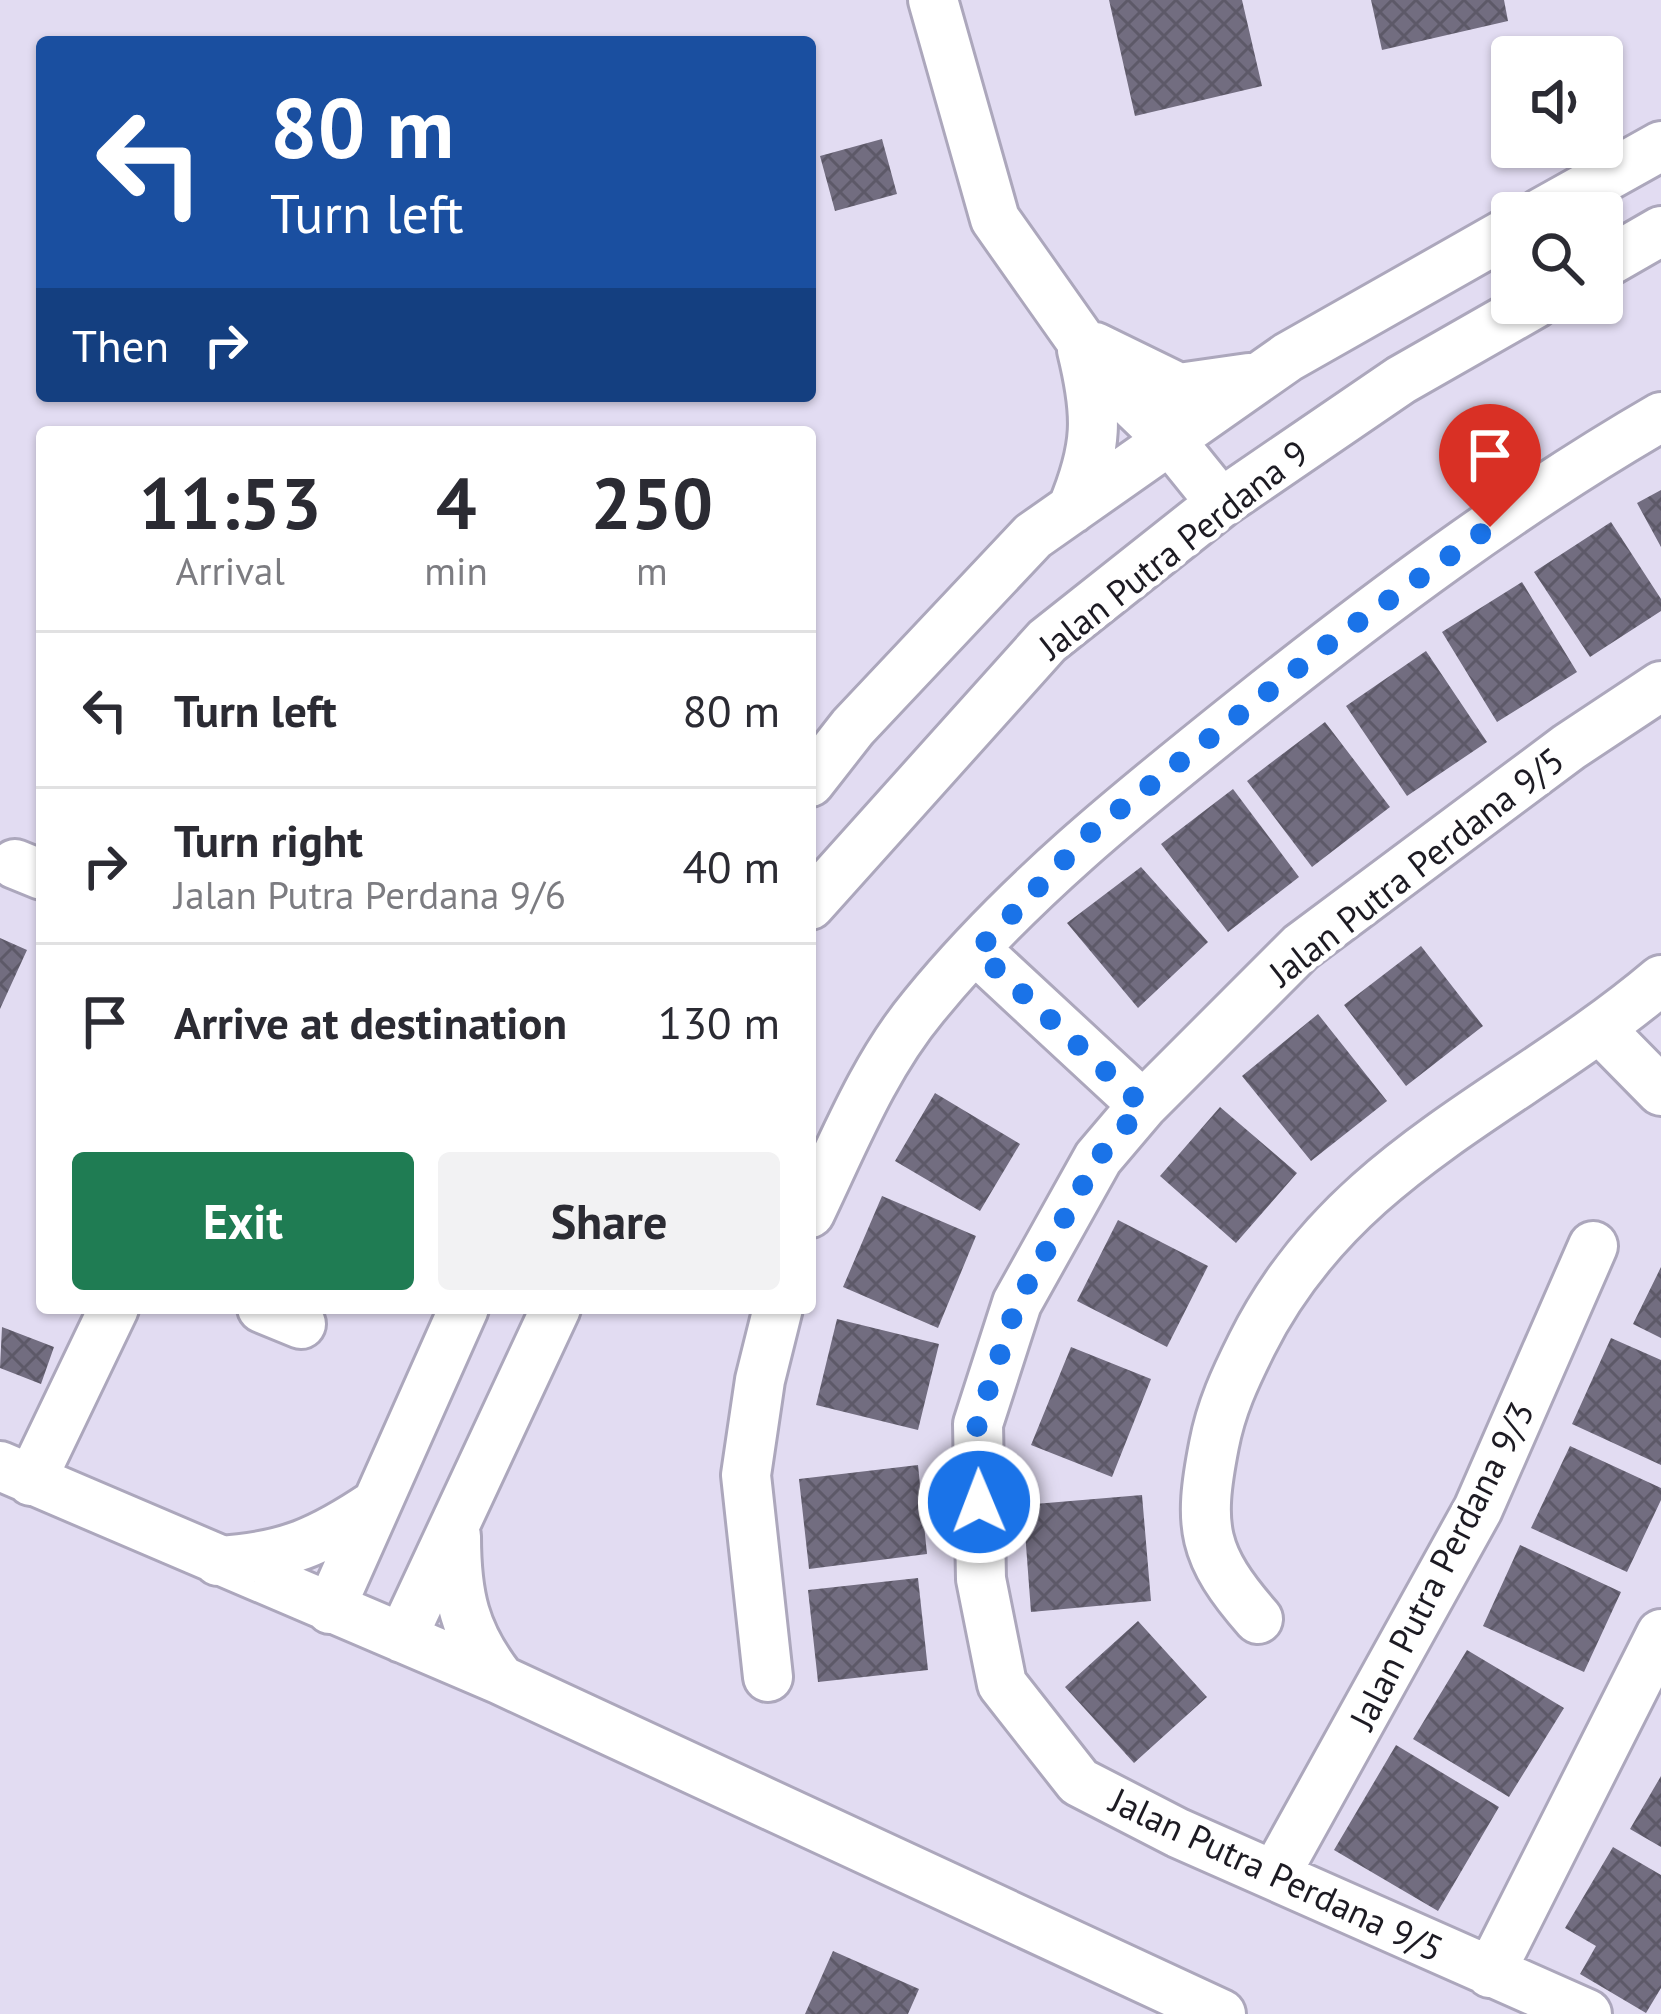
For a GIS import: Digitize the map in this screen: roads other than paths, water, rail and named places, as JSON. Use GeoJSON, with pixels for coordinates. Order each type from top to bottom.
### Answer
{"type":"FeatureCollection","features":[{"type":"Feature","properties":{"kind":"street"},"geometry":{"type":"LineString","coordinates":[[933,0],[995,219],[1110,382],[1170,440],[1221,503]]}},
{"type":"Feature","properties":{"kind":"street"},"geometry":{"type":"LineString","coordinates":[[1579,192],[1661,146]]}},
{"type":"Feature","properties":{"kind":"street"},"geometry":{"type":"LineString","coordinates":[[1623,253],[1661,231]]}},
{"type":"Feature","properties":{"kind":"street"},"geometry":{"type":"LineString","coordinates":[[816,774],[853,727],[1034,536],[1261,376],[1491,242]]}},
{"type":"Feature","properties":{"kind":"street","name":"Jalan Putra Perdana 9"},"geometry":{"type":"LineString","coordinates":[[816,897],[1047,641],[1221,503],[1400,380],[1499,324]]}},
{"type":"Feature","properties":{"kind":"street"},"geometry":{"type":"LineString","coordinates":[[1080,339],[1179,388],[1261,376]]}},
{"type":"Feature","properties":{"kind":"street"},"geometry":{"type":"LineString","coordinates":[[1072,509],[1093,460],[1095,401],[1080,339]]}},
{"type":"Feature","properties":{"kind":"street"},"geometry":{"type":"LineString","coordinates":[[816,1201],[876,1077],[923,1006],[1090,833],[1336,638],[1568,472],[1661,418]]}},
{"type":"Feature","properties":{"kind":"street","name":"Jalan Putra Perdana 9/5"},"geometry":{"type":"LineString","coordinates":[[1586,2014],[1178,1833],[1079,1781],[1002,1684],[981,1579],[977,1424],[1017,1303],[1098,1158],[1143,1106],[1300,946],[1661,686]]}},
{"type":"Feature","properties":{"kind":"street"},"geometry":{"type":"LineString","coordinates":[[977,951],[1143,1106]]}},
{"type":"Feature","properties":{"kind":"street"},"geometry":{"type":"LineString","coordinates":[[1258,1619],[1222,1577],[1202,1511],[1222,1407],[1275,1299],[1341,1215],[1400,1163],[1481,1105],[1602,1031],[1661,980]]}},
{"type":"Feature","properties":{"kind":"street"},"geometry":{"type":"LineString","coordinates":[[1602,1031],[1661,1091]]}},
{"type":"Feature","properties":{"kind":"street","name":"Jalan Putra Perdana 9/3"},"geometry":{"type":"LineString","coordinates":[[1275,1875],[1478,1508],[1593,1246]]}},
{"type":"Feature","properties":{"kind":"street"},"geometry":{"type":"LineString","coordinates":[[109,1314],[16,1474],[501,1681],[1221,2014]]}},
{"type":"Feature","properties":{"kind":"street"},"geometry":{"type":"LineString","coordinates":[[330,1609],[461,1314]]}},
{"type":"Feature","properties":{"kind":"street"},"geometry":{"type":"LineString","coordinates":[[402,1638],[553,1314]]}},
{"type":"Feature","properties":{"kind":"street"},"geometry":{"type":"LineString","coordinates":[[768,1677],[746,1474],[760,1380],[776,1314]]}},
{"type":"Feature","properties":{"kind":"street"},"geometry":{"type":"LineString","coordinates":[[218,1561],[266,1558],[322,1541],[376,1504]]}},
{"type":"Feature","properties":{"kind":"street"},"geometry":{"type":"LineString","coordinates":[[456,1522],[456,1590],[461,1613],[475,1646],[501,1681]]}},
{"type":"Feature","properties":{"kind":"street"},"geometry":{"type":"LineString","coordinates":[[1490,1973],[1661,1634]]}}]}
